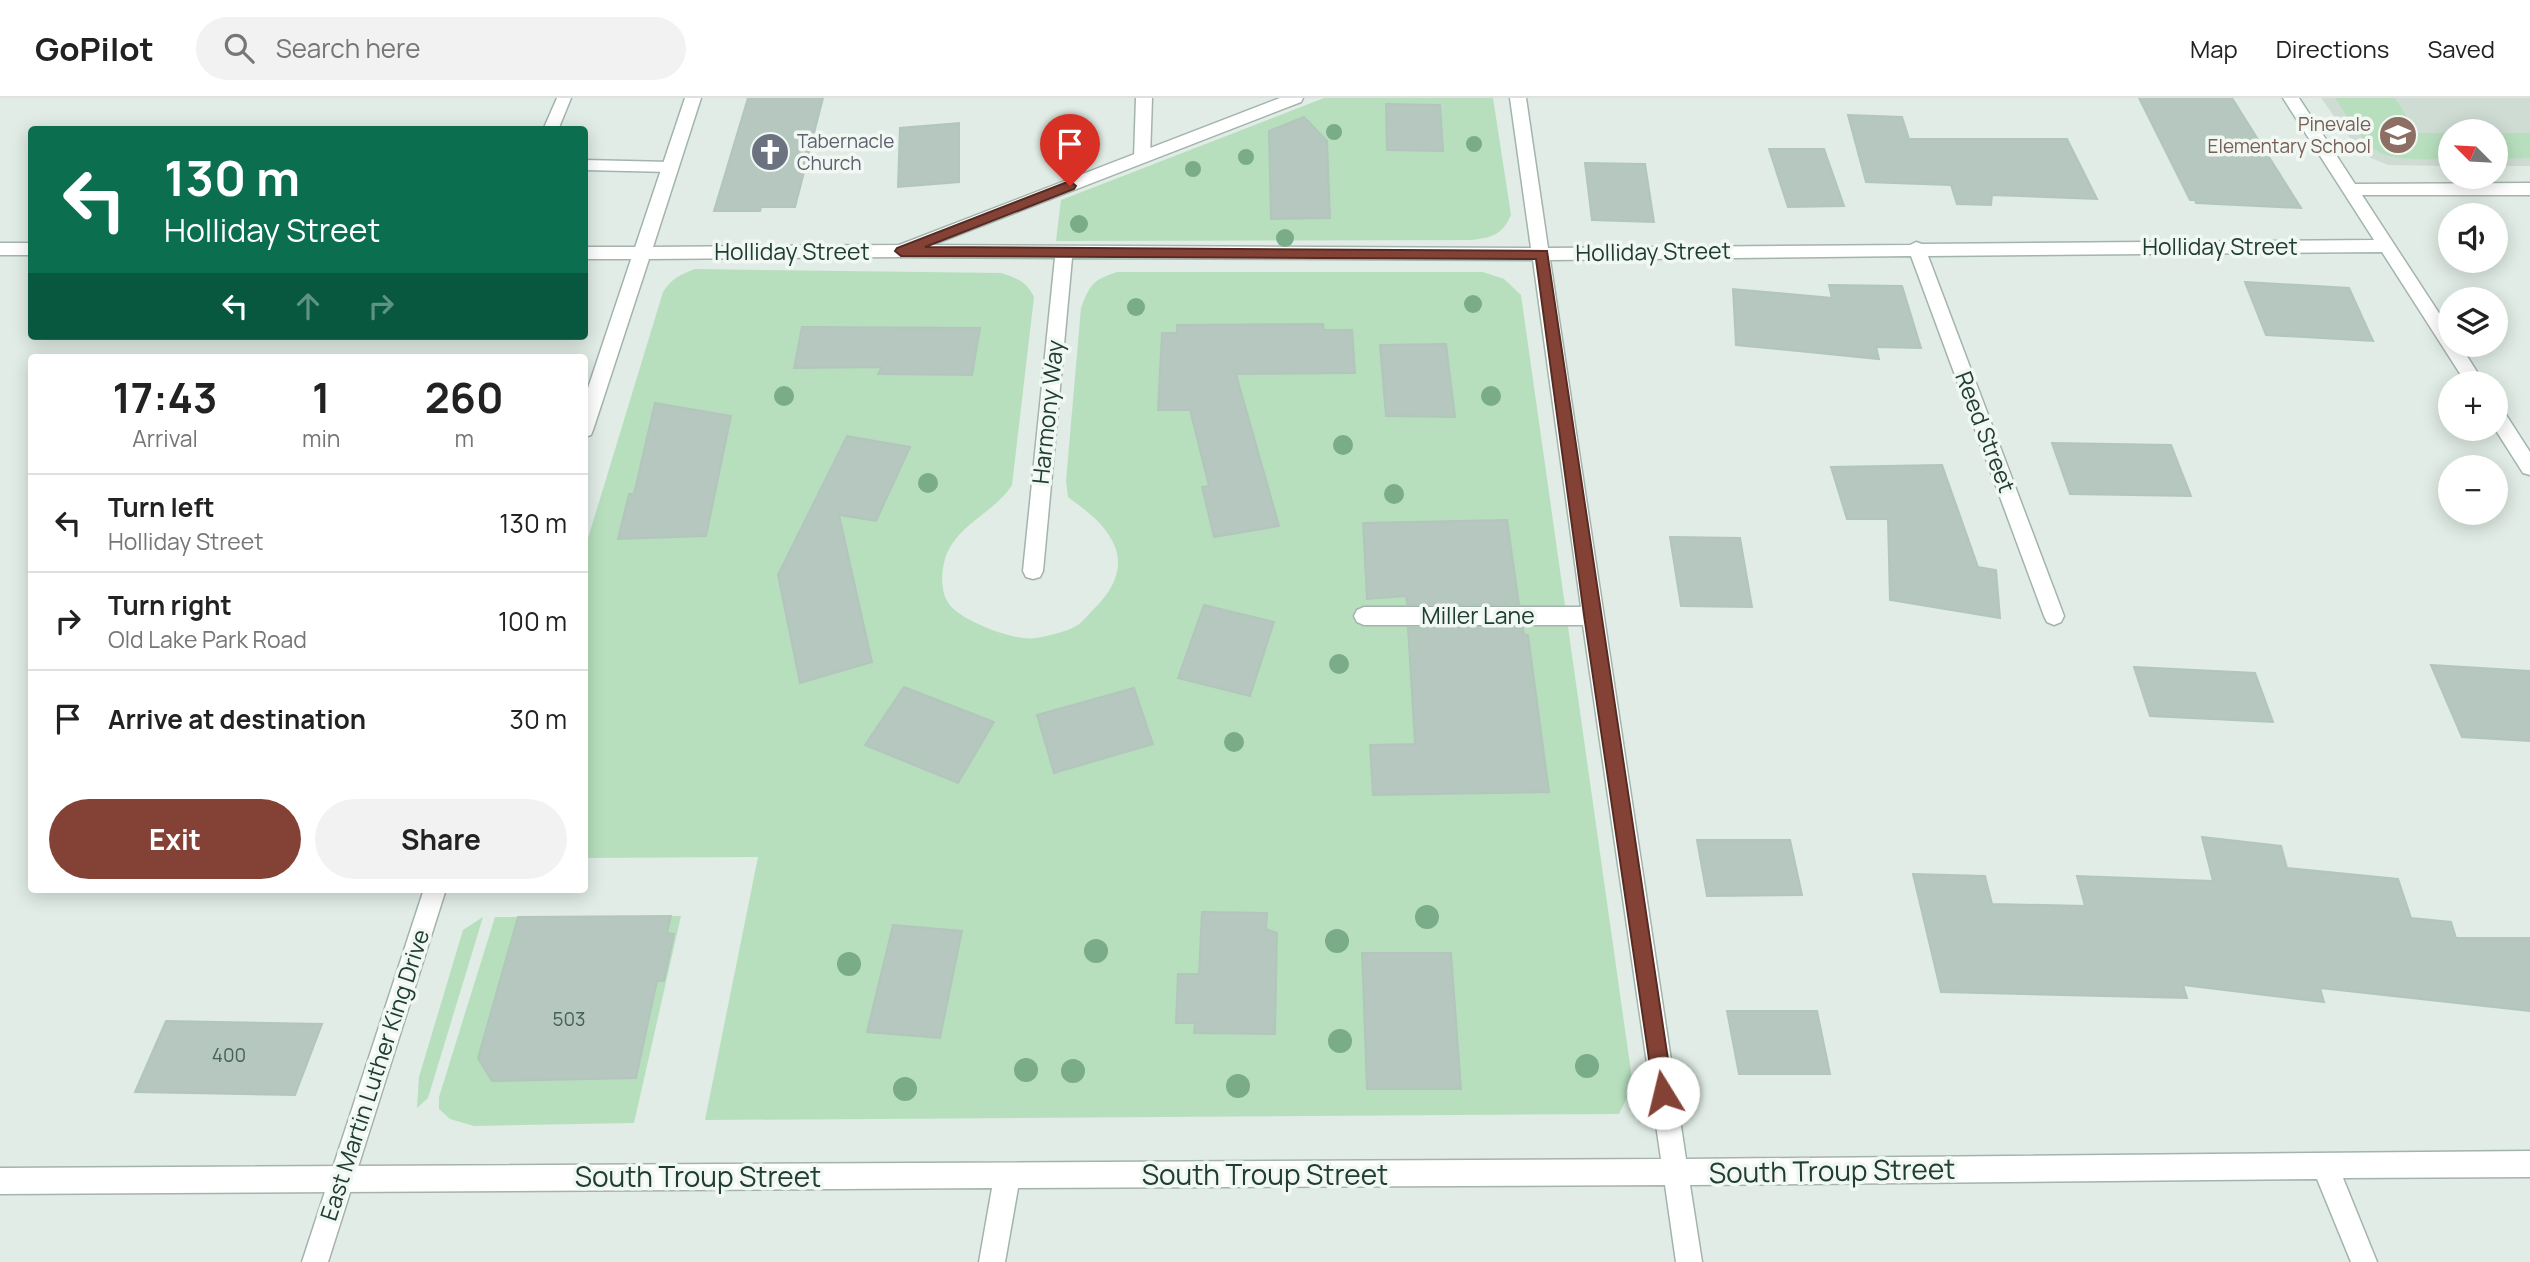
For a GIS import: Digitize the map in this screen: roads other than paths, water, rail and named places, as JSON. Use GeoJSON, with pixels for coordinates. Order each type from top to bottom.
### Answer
{"type":"FeatureCollection","features":[{"type":"Feature","properties":{"kind":"street"},"geometry":{"type":"LineString","coordinates":[[588,417],[693,98]]}},
{"type":"Feature","properties":{"kind":"street"},"geometry":{"type":"LineString","coordinates":[[1142,158],[1144,98]]}},
{"type":"Feature","properties":{"kind":"street"},"geometry":{"type":"LineString","coordinates":[[901,251],[1295,98]]}},
{"type":"Feature","properties":{"kind":"street"},"geometry":{"type":"LineString","coordinates":[[1518,98],[1689,1262]]}},
{"type":"Feature","properties":{"kind":"street"},"geometry":{"type":"LineString","coordinates":[[2291,98],[2467,371]]}},
{"type":"Feature","properties":{"kind":"street"},"geometry":{"type":"LineString","coordinates":[[2350,190],[2530,189]]}},
{"type":"Feature","properties":{"kind":"street","name":"Holliday Street"},"geometry":{"type":"LineString","coordinates":[[588,253],[901,251],[1542,254],[1916,248],[2385,246]]}},
{"type":"Feature","properties":{"kind":"street","name":"Reed Street"},"geometry":{"type":"LineString","coordinates":[[1916,248],[2054,616]]}},
{"type":"Feature","properties":{"kind":"street"},"geometry":{"type":"LineString","coordinates":[[0,249],[28,249]]}},
{"type":"Feature","properties":{"kind":"street","name":"Harmony Way"},"geometry":{"type":"LineString","coordinates":[[1033,571],[1064,253]]}},
{"type":"Feature","properties":{"kind":"street"},"geometry":{"type":"LineString","coordinates":[[2508,434],[2530,468]]}},
{"type":"Feature","properties":{"kind":"street","name":"Miller Lane"},"geometry":{"type":"LineString","coordinates":[[1364,616],[1592,615]]}},
{"type":"Feature","properties":{"kind":"street","name":"East Martin Luther King Drive"},"geometry":{"type":"LineString","coordinates":[[315,1262],[435,893]]}},
{"type":"Feature","properties":{"kind":"street","name":"South Troup Street"},"geometry":{"type":"LineString","coordinates":[[0,1181],[1007,1177],[2530,1164]]}},
{"type":"Feature","properties":{"kind":"street"},"geometry":{"type":"LineString","coordinates":[[2325,1166],[2364,1262]]}},
{"type":"Feature","properties":{"kind":"street"},"geometry":{"type":"LineString","coordinates":[[992,1262],[1007,1177]]}},
{"type":"Feature","properties":{"kind":"lane"},"geometry":{"type":"LineString","coordinates":[[552,126],[564,98]]}},
{"type":"Feature","properties":{"kind":"lane"},"geometry":{"type":"LineString","coordinates":[[588,165],[670,167]]}},
{"type":"Feature","properties":{"kind":"place","name":"Pinevale Elementary School"},"geometry":{"type":"Point","coordinates":[2398,135]}},
{"type":"Feature","properties":{"kind":"place","name":"Tabernacle Church"},"geometry":{"type":"Point","coordinates":[770,152]}}]}
